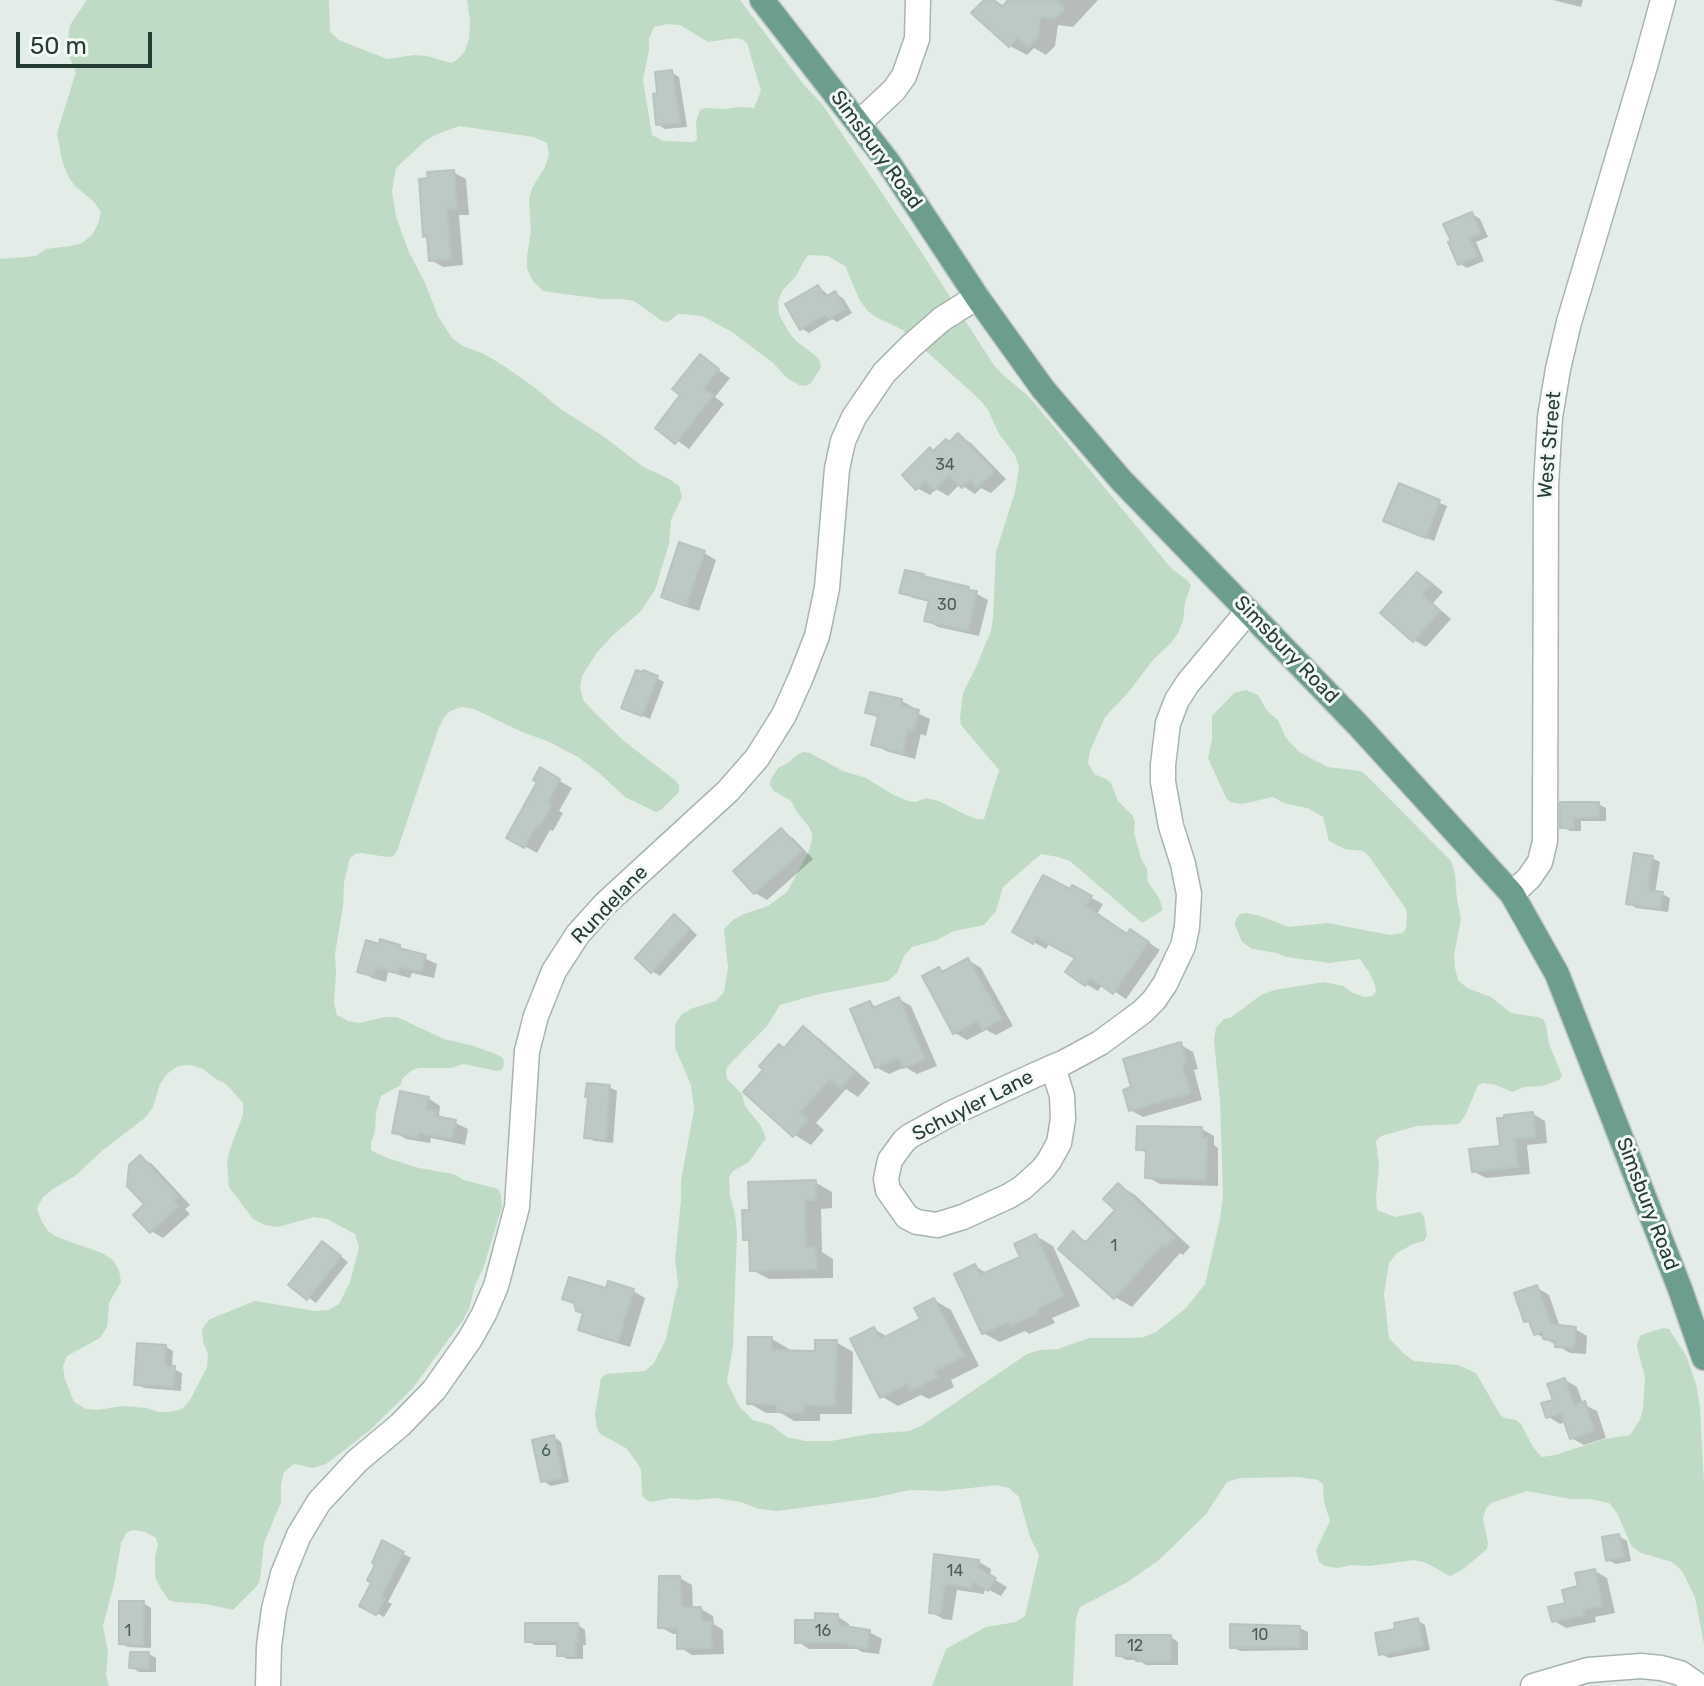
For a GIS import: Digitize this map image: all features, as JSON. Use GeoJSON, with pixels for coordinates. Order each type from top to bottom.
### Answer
{"type":"FeatureCollection","features":[{"type":"Feature","properties":{"kind":"main road","name":"Simsbury Road"},"geometry":{"type":"LineString","coordinates":[[762,0],[888,162],[977,297],[1052,401],[1121,480],[1358,725],[1512,894],[1557,974],[1675,1275],[1704,1358]]}},
{"type":"Feature","properties":{"kind":"street"},"geometry":{"type":"LineString","coordinates":[[859,123],[894,90],[904,76],[917,39],[918,0]]}},
{"type":"Feature","properties":{"kind":"street","name":"West Street"},"geometry":{"type":"LineString","coordinates":[[1512,894],[1540,862],[1545,841],[1546,485],[1550,417],[1558,369],[1663,0]]}},
{"type":"Feature","properties":{"kind":"street","name":"Rundelane"},"geometry":{"type":"LineString","coordinates":[[268,1686],[274,1609],[283,1574],[299,1535],[319,1502],[357,1461],[400,1425],[434,1390],[470,1339],[496,1286],[517,1207],[527,1051],[536,1016],[554,971],[578,934],[605,904],[728,791],[757,758],[784,715],[817,636],[827,588],[837,469],[843,441],[854,417],[884,373],[911,346],[942,319],[977,297]]}},
{"type":"Feature","properties":{"kind":"street","name":"Schuyler Lane"},"geometry":{"type":"LineString","coordinates":[[1053,1067],[1062,1096],[1061,1131],[1054,1153],[1034,1178],[1001,1200],[937,1225],[926,1225],[907,1217],[888,1190],[886,1179],[890,1160],[904,1141],[952,1113],[1100,1043],[1142,1012],[1160,992],[1178,958],[1187,927],[1189,894],[1163,782],[1168,723],[1188,683],[1248,611]]}},
{"type":"Feature","properties":{"kind":"street"},"geometry":{"type":"LineString","coordinates":[[1533,1686],[1588,1670],[1641,1666],[1680,1673],[1699,1686]]}},
{"type":"Feature","properties":{"kind":"green space"},"geometry":{"type":"Polygon","coordinates":[[[87,0],[329,0],[330,32],[339,40],[387,59],[414,55],[451,63],[465,51],[469,39],[467,0],[740,0],[822,104],[993,364],[1036,405],[1171,568],[1191,585],[1178,633],[1105,717],[1088,763],[1094,774],[1111,783],[1118,801],[1132,815],[1148,882],[1163,910],[1142,923],[1070,861],[1041,854],[1003,887],[996,911],[984,925],[954,931],[912,947],[904,956],[897,973],[888,981],[780,1005],[767,1026],[727,1067],[727,1079],[742,1094],[745,1106],[761,1126],[766,1138],[749,1162],[729,1177],[737,1232],[733,1345],[727,1382],[739,1406],[753,1420],[771,1425],[787,1437],[805,1441],[831,1441],[909,1431],[1027,1354],[1058,1349],[1089,1338],[1144,1337],[1156,1332],[1186,1308],[1205,1284],[1223,1195],[1220,1101],[1214,1040],[1216,1028],[1224,1019],[1274,990],[1324,982],[1343,986],[1365,997],[1372,996],[1376,991],[1360,959],[1329,963],[1252,949],[1242,942],[1235,925],[1236,919],[1246,913],[1289,927],[1328,923],[1390,935],[1403,933],[1407,915],[1406,909],[1368,855],[1329,841],[1323,817],[1307,808],[1273,797],[1242,804],[1226,798],[1208,758],[1212,716],[1234,693],[1246,690],[1258,695],[1299,752],[1328,767],[1365,774],[1451,861],[1461,919],[1454,955],[1458,980],[1467,988],[1491,997],[1511,1013],[1543,1019],[1562,1075],[1559,1080],[1542,1086],[1524,1087],[1512,1092],[1496,1085],[1478,1085],[1459,1124],[1417,1126],[1381,1136],[1376,1141],[1379,1166],[1377,1210],[1395,1217],[1420,1212],[1424,1216],[1427,1235],[1424,1241],[1397,1253],[1389,1263],[1384,1294],[1389,1338],[1414,1361],[1458,1365],[1476,1373],[1499,1413],[1521,1424],[1542,1457],[1630,1435],[1640,1420],[1643,1408],[1645,1377],[1638,1341],[1641,1335],[1669,1329],[1687,1357],[1700,1407],[1704,1484],[1704,1644],[1695,1597],[1682,1571],[1672,1562],[1635,1549],[1609,1503],[1527,1491],[1491,1503],[1483,1519],[1487,1549],[1450,1576],[1414,1560],[1369,1566],[1325,1566],[1319,1562],[1316,1550],[1330,1521],[1323,1484],[1318,1480],[1299,1477],[1240,1478],[1227,1482],[1206,1514],[1159,1560],[1126,1583],[1080,1607],[1076,1619],[1073,1686],[932,1686],[946,1649],[986,1627],[1016,1622],[1025,1616],[1039,1555],[1030,1537],[1019,1497],[1009,1488],[997,1485],[944,1491],[910,1490],[778,1511],[715,1498],[646,1500],[642,1495],[638,1464],[626,1448],[600,1434],[595,1415],[601,1378],[606,1374],[645,1371],[654,1363],[666,1339],[678,1284],[675,1258],[681,1180],[694,1110],[691,1085],[675,1048],[675,1024],[682,1014],[716,1001],[724,992],[728,968],[724,929],[733,920],[768,906],[787,892],[809,851],[812,833],[809,827],[791,801],[770,785],[778,768],[798,754],[810,753],[908,801],[926,798],[939,801],[966,815],[984,819],[999,770],[961,725],[960,718],[963,693],[991,631],[996,552],[1015,492],[1019,467],[1015,455],[980,400],[903,330],[868,311],[860,301],[845,266],[828,256],[809,255],[778,301],[779,314],[788,331],[820,361],[821,367],[806,386],[787,378],[773,363],[732,332],[702,316],[678,314],[668,322],[634,301],[543,291],[527,269],[527,257],[531,231],[529,199],[549,155],[547,143],[534,137],[459,126],[424,142],[396,168],[392,191],[396,216],[408,250],[438,316],[452,338],[461,345],[504,366],[642,466],[679,486],[682,497],[671,520],[669,544],[655,590],[641,611],[596,654],[582,676],[580,687],[583,700],[592,710],[625,742],[675,780],[679,792],[656,812],[625,797],[578,757],[547,741],[474,709],[462,707],[445,716],[397,851],[387,857],[361,853],[350,858],[335,954],[334,1003],[337,1015],[348,1021],[360,1023],[397,1017],[444,1039],[474,1046],[503,1058],[502,1070],[496,1071],[464,1064],[451,1068],[412,1070],[402,1079],[401,1085],[381,1096],[371,1143],[371,1150],[390,1159],[453,1174],[498,1189],[502,1207],[469,1309],[412,1389],[368,1432],[326,1464],[313,1468],[294,1464],[284,1472],[281,1502],[264,1543],[260,1580],[233,1610],[169,1600],[155,1577],[156,1538],[133,1530],[127,1532],[121,1543],[103,1626],[109,1686],[0,1686],[0,259],[36,256],[46,249],[82,243],[92,235],[98,224],[101,212],[67,174],[57,133],[76,72],[66,50],[70,25],[87,0]],[[680,25],[654,27],[649,39],[643,80],[652,135],[663,141],[693,142],[697,140],[696,122],[700,110],[754,108],[761,91],[747,43],[735,38],[708,42],[680,25]],[[191,1065],[178,1066],[167,1074],[146,1117],[75,1176],[43,1197],[37,1208],[48,1231],[102,1253],[113,1260],[119,1270],[121,1282],[109,1303],[107,1327],[100,1338],[67,1356],[63,1367],[74,1402],[86,1409],[123,1406],[170,1412],[182,1409],[207,1367],[208,1354],[202,1329],[210,1319],[255,1301],[315,1311],[328,1310],[339,1304],[350,1282],[359,1247],[355,1234],[327,1219],[314,1217],[278,1227],[265,1225],[253,1219],[229,1187],[227,1162],[243,1115],[243,1103],[226,1084],[191,1065]]]}},
{"type":"Feature","properties":{"kind":"building"},"geometry":{"type":"Polygon","coordinates":[[[984,0],[994,0],[1002,7],[1008,0],[1057,0],[1065,8],[1055,19],[1041,17],[1038,36],[1028,47],[1018,38],[1009,47],[971,13],[984,0]]]}},
{"type":"Feature","properties":{"kind":"building"},"geometry":{"type":"Polygon","coordinates":[[[672,70],[680,123],[656,125],[653,94],[657,93],[655,72],[672,70]]]}},
{"type":"Feature","properties":{"kind":"building"},"geometry":{"type":"Polygon","coordinates":[[[454,170],[457,208],[447,209],[451,259],[429,261],[427,236],[423,237],[419,179],[428,178],[427,172],[454,170]]]}},
{"type":"Feature","properties":{"kind":"building"},"geometry":{"type":"Polygon","coordinates":[[[1472,212],[1481,233],[1469,238],[1478,256],[1458,265],[1443,224],[1472,212]]]}},
{"type":"Feature","properties":{"kind":"building"},"geometry":{"type":"Polygon","coordinates":[[[818,285],[825,297],[835,291],[846,309],[828,319],[825,315],[800,330],[785,304],[818,285]]]}},
{"type":"Feature","properties":{"kind":"building"},"geometry":{"type":"Polygon","coordinates":[[[700,354],[719,369],[704,388],[713,396],[675,444],[655,428],[680,395],[672,389],[700,354]]]}},
{"type":"Feature","properties":{"kind":"building"},"geometry":{"type":"Polygon","coordinates":[[[958,433],[995,471],[977,488],[970,480],[962,488],[949,476],[935,490],[925,481],[916,490],[902,475],[930,447],[933,451],[958,433]]]}},
{"type":"Feature","properties":{"kind":"building"},"geometry":{"type":"Polygon","coordinates":[[[1399,483],[1440,500],[1426,538],[1383,521],[1399,483]]]}},
{"type":"Feature","properties":{"kind":"building"},"geometry":{"type":"Polygon","coordinates":[[[679,542],[705,551],[686,606],[661,597],[679,542]]]}},
{"type":"Feature","properties":{"kind":"building"},"geometry":{"type":"Polygon","coordinates":[[[905,570],[977,591],[968,631],[924,621],[929,600],[899,593],[905,570]]]}},
{"type":"Feature","properties":{"kind":"building"},"geometry":{"type":"Polygon","coordinates":[[[1417,572],[1432,584],[1422,595],[1440,611],[1413,642],[1380,613],[1417,572]]]}},
{"type":"Feature","properties":{"kind":"building"},"geometry":{"type":"Polygon","coordinates":[[[636,670],[658,676],[642,716],[621,708],[636,670]]]}},
{"type":"Feature","properties":{"kind":"building"},"geometry":{"type":"Polygon","coordinates":[[[870,692],[902,699],[901,706],[919,710],[914,730],[908,729],[903,753],[871,745],[878,716],[865,713],[870,692]]]}},
{"type":"Feature","properties":{"kind":"building"},"geometry":{"type":"Polygon","coordinates":[[[540,767],[560,779],[548,802],[552,804],[524,848],[506,838],[537,782],[533,780],[540,767]]]}},
{"type":"Feature","properties":{"kind":"building"},"geometry":{"type":"Polygon","coordinates":[[[1560,802],[1599,802],[1599,817],[1574,818],[1574,828],[1560,828],[1560,802]]]}},
{"type":"Feature","properties":{"kind":"building"},"geometry":{"type":"Polygon","coordinates":[[[781,828],[802,851],[754,894],[733,871],[781,828]]]}},
{"type":"Feature","properties":{"kind":"building"},"geometry":{"type":"Polygon","coordinates":[[[1634,853],[1653,856],[1648,890],[1663,892],[1660,909],[1626,904],[1634,853]]]}},
{"type":"Feature","properties":{"kind":"building"},"geometry":{"type":"Polygon","coordinates":[[[1043,875],[1092,896],[1086,906],[1127,934],[1130,929],[1149,942],[1113,994],[1090,978],[1085,986],[1065,972],[1075,958],[1036,937],[1033,944],[1012,932],[1043,875]]]}},
{"type":"Feature","properties":{"kind":"building"},"geometry":{"type":"Polygon","coordinates":[[[674,914],[690,929],[651,973],[635,958],[674,914]]]}},
{"type":"Feature","properties":{"kind":"building"},"geometry":{"type":"Polygon","coordinates":[[[380,939],[426,955],[421,972],[399,967],[398,973],[376,967],[373,976],[357,972],[366,940],[379,944],[380,939]]]}},
{"type":"Feature","properties":{"kind":"building"},"geometry":{"type":"Polygon","coordinates":[[[968,958],[1002,1019],[982,1030],[977,1021],[953,1034],[922,976],[939,967],[942,972],[968,958]]]}},
{"type":"Feature","properties":{"kind":"building"},"geometry":{"type":"Polygon","coordinates":[[[899,997],[925,1059],[903,1068],[899,1058],[875,1068],[850,1009],[870,1001],[873,1008],[899,997]]]}},
{"type":"Feature","properties":{"kind":"building"},"geometry":{"type":"Polygon","coordinates":[[[803,1026],[855,1072],[840,1089],[830,1079],[800,1112],[809,1119],[793,1137],[743,1092],[763,1070],[759,1066],[779,1044],[784,1048],[803,1026]]]}},
{"type":"Feature","properties":{"kind":"building"},"geometry":{"type":"Polygon","coordinates":[[[1181,1042],[1187,1062],[1182,1064],[1191,1093],[1129,1111],[1123,1090],[1131,1087],[1123,1059],[1181,1042]]]}},
{"type":"Feature","properties":{"kind":"building"},"geometry":{"type":"Polygon","coordinates":[[[587,1083],[610,1085],[606,1140],[584,1138],[587,1083]]]}},
{"type":"Feature","properties":{"kind":"building"},"geometry":{"type":"Polygon","coordinates":[[[400,1091],[429,1097],[426,1109],[436,1111],[435,1116],[456,1120],[452,1139],[419,1133],[418,1138],[392,1133],[400,1091]]]}},
{"type":"Feature","properties":{"kind":"building"},"geometry":{"type":"Polygon","coordinates":[[[1533,1112],[1536,1137],[1515,1139],[1518,1167],[1472,1172],[1469,1149],[1500,1146],[1497,1118],[1533,1112]]]}},
{"type":"Feature","properties":{"kind":"building"},"geometry":{"type":"Polygon","coordinates":[[[1137,1126],[1202,1127],[1202,1138],[1207,1139],[1206,1180],[1145,1178],[1146,1150],[1136,1150],[1137,1126]]]}},
{"type":"Feature","properties":{"kind":"building"},"geometry":{"type":"Polygon","coordinates":[[[140,1155],[179,1197],[174,1201],[179,1206],[150,1233],[133,1215],[144,1204],[127,1186],[129,1165],[140,1155]]]}},
{"type":"Feature","properties":{"kind":"building"},"geometry":{"type":"Polygon","coordinates":[[[816,1180],[816,1200],[805,1200],[806,1247],[816,1247],[817,1269],[750,1271],[749,1240],[743,1240],[742,1210],[749,1210],[748,1182],[816,1180]]]}},
{"type":"Feature","properties":{"kind":"building"},"geometry":{"type":"Polygon","coordinates":[[[1118,1183],[1175,1237],[1165,1247],[1162,1245],[1114,1299],[1058,1249],[1073,1231],[1085,1243],[1115,1210],[1103,1199],[1118,1183]]]}},
{"type":"Feature","properties":{"kind":"building"},"geometry":{"type":"Polygon","coordinates":[[[1036,1234],[1064,1296],[1037,1309],[1039,1313],[1011,1326],[1009,1322],[982,1334],[954,1274],[975,1264],[980,1275],[1020,1257],[1014,1244],[1036,1234]]]}},
{"type":"Feature","properties":{"kind":"building"},"geometry":{"type":"Polygon","coordinates":[[[322,1241],[341,1256],[307,1300],[288,1285],[322,1241]]]}},
{"type":"Feature","properties":{"kind":"building"},"geometry":{"type":"Polygon","coordinates":[[[569,1277],[606,1288],[608,1281],[634,1289],[618,1342],[578,1330],[583,1313],[576,1311],[574,1303],[562,1299],[569,1277]]]}},
{"type":"Feature","properties":{"kind":"building"},"geometry":{"type":"Polygon","coordinates":[[[1537,1285],[1551,1324],[1576,1327],[1574,1348],[1555,1347],[1555,1341],[1543,1339],[1543,1332],[1534,1335],[1529,1321],[1524,1322],[1514,1293],[1537,1285]]]}},
{"type":"Feature","properties":{"kind":"building"},"geometry":{"type":"Polygon","coordinates":[[[934,1298],[964,1356],[935,1371],[938,1377],[910,1391],[907,1384],[880,1398],[850,1339],[874,1327],[881,1339],[920,1319],[914,1308],[934,1298]]]}},
{"type":"Feature","properties":{"kind":"building"},"geometry":{"type":"Polygon","coordinates":[[[748,1337],[772,1337],[772,1350],[815,1351],[815,1340],[837,1340],[835,1406],[804,1405],[803,1413],[776,1412],[776,1405],[747,1404],[748,1337]]]}},
{"type":"Feature","properties":{"kind":"building"},"geometry":{"type":"Polygon","coordinates":[[[137,1343],[166,1345],[165,1366],[175,1366],[173,1387],[134,1385],[137,1343]]]}},
{"type":"Feature","properties":{"kind":"building"},"geometry":{"type":"Polygon","coordinates":[[[1565,1378],[1574,1405],[1585,1401],[1594,1431],[1570,1439],[1561,1413],[1546,1418],[1541,1403],[1553,1400],[1547,1384],[1565,1378]]]}},
{"type":"Feature","properties":{"kind":"building"},"geometry":{"type":"Polygon","coordinates":[[[554,1435],[563,1478],[541,1482],[532,1440],[554,1435]]]}},
{"type":"Feature","properties":{"kind":"building"},"geometry":{"type":"Polygon","coordinates":[[[1619,1534],[1624,1557],[1606,1561],[1602,1537],[1619,1534]]]}},
{"type":"Feature","properties":{"kind":"building"},"geometry":{"type":"Polygon","coordinates":[[[382,1540],[404,1552],[381,1596],[385,1598],[376,1615],[359,1606],[371,1583],[367,1580],[382,1540]]]}},
{"type":"Feature","properties":{"kind":"building"},"geometry":{"type":"Polygon","coordinates":[[[934,1554],[979,1560],[978,1568],[996,1578],[988,1591],[973,1582],[971,1588],[945,1584],[940,1614],[929,1613],[934,1554]]]}},
{"type":"Feature","properties":{"kind":"building"},"geometry":{"type":"Polygon","coordinates":[[[1595,1569],[1603,1606],[1583,1610],[1585,1615],[1552,1622],[1548,1607],[1565,1603],[1562,1590],[1578,1586],[1575,1573],[1595,1569]]]}},
{"type":"Feature","properties":{"kind":"building"},"geometry":{"type":"Polygon","coordinates":[[[659,1576],[680,1576],[682,1607],[701,1607],[702,1621],[711,1621],[712,1648],[677,1649],[677,1628],[658,1628],[659,1576]]]}},
{"type":"Feature","properties":{"kind":"building"},"geometry":{"type":"Polygon","coordinates":[[[119,1601],[144,1601],[143,1645],[119,1644],[119,1601]]]}},
{"type":"Feature","properties":{"kind":"building"},"geometry":{"type":"Polygon","coordinates":[[[815,1613],[838,1614],[838,1625],[870,1630],[867,1649],[847,1643],[795,1643],[795,1620],[815,1620],[815,1613]]]}},
{"type":"Feature","properties":{"kind":"building"},"geometry":{"type":"Polygon","coordinates":[[[1418,1618],[1423,1646],[1379,1655],[1375,1633],[1395,1629],[1394,1623],[1418,1618]]]}},
{"type":"Feature","properties":{"kind":"building"},"geometry":{"type":"Polygon","coordinates":[[[525,1623],[578,1623],[576,1656],[557,1656],[557,1642],[525,1642],[525,1623]]]}},
{"type":"Feature","properties":{"kind":"building"},"geometry":{"type":"Polygon","coordinates":[[[1230,1624],[1300,1626],[1300,1647],[1230,1648],[1230,1624]]]}},
{"type":"Feature","properties":{"kind":"building"},"geometry":{"type":"Polygon","coordinates":[[[1116,1635],[1171,1635],[1171,1662],[1136,1661],[1136,1657],[1116,1656],[1116,1635]]]}},
{"type":"Feature","properties":{"kind":"building"},"geometry":{"type":"Polygon","coordinates":[[[130,1652],[149,1652],[149,1669],[129,1668],[130,1652]]]}}]}
